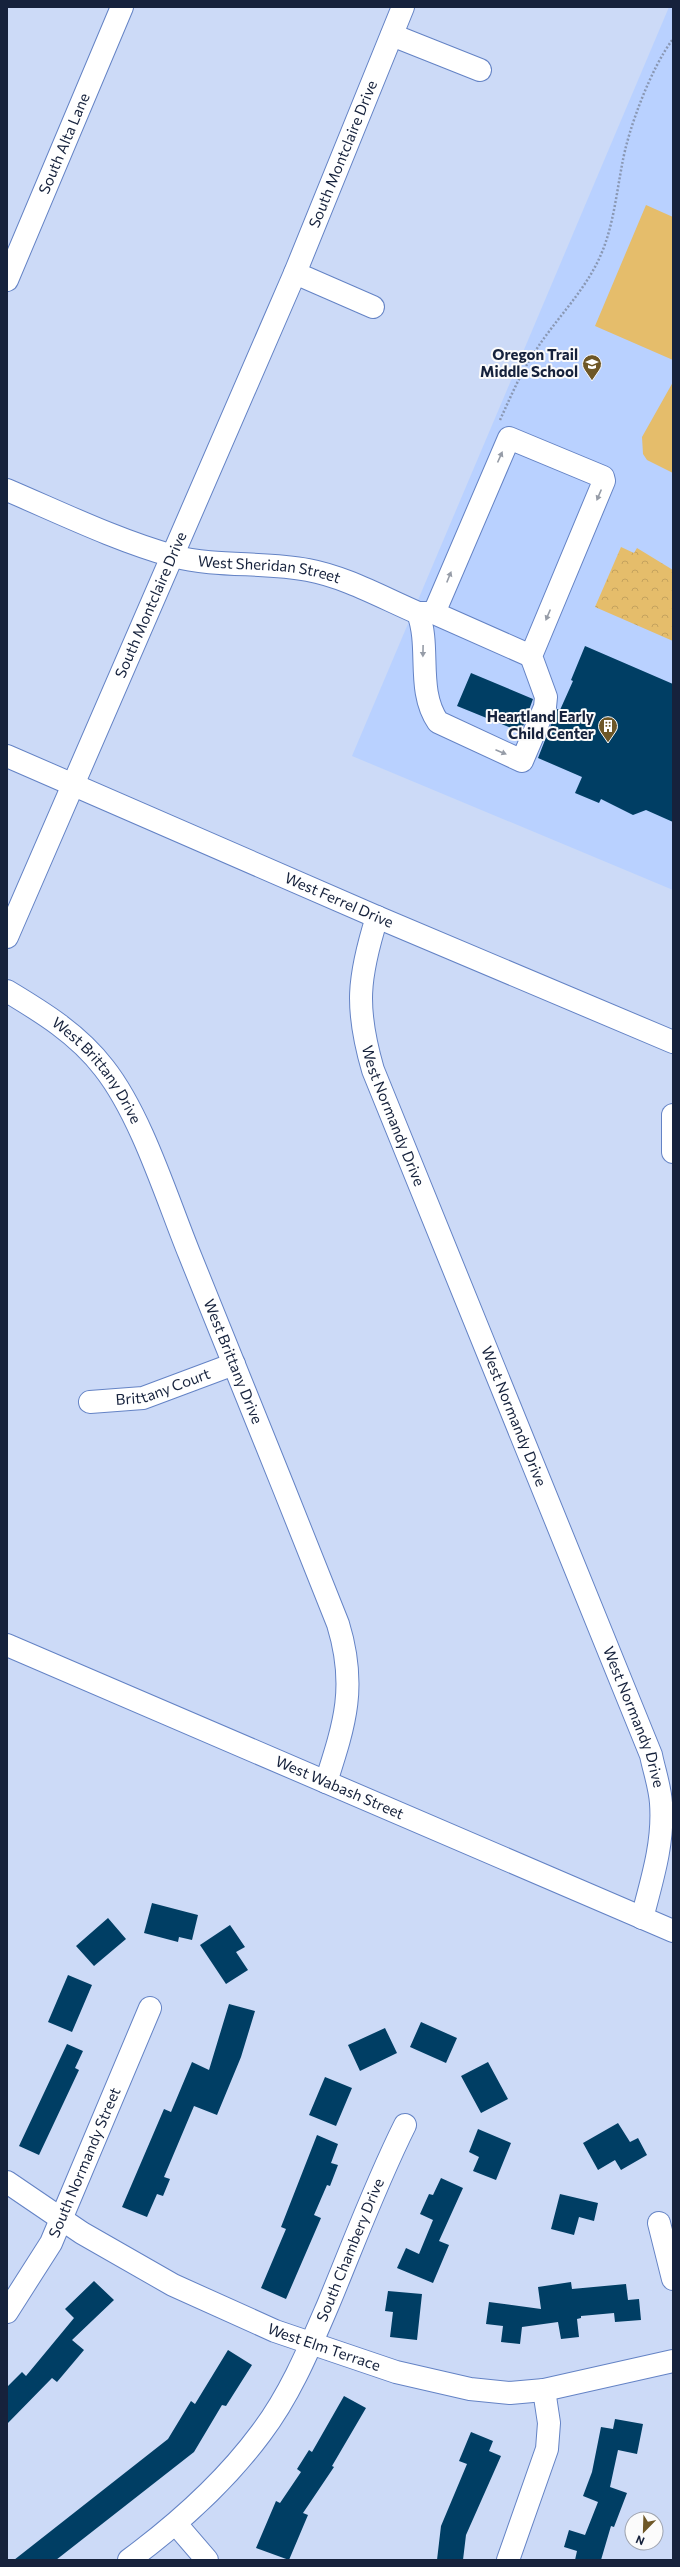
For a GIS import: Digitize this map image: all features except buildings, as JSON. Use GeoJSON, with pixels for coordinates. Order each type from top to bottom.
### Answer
{"type":"FeatureCollection","features":[{"type":"Feature","properties":{"kind":"street","name":"South Alta Lane"},"geometry":{"type":"LineString","coordinates":[[7,280],[122,7]]}},
{"type":"Feature","properties":{"kind":"street","name":"South Montclaire Drive"},"geometry":{"type":"LineString","coordinates":[[7,937],[72,783],[295,273],[403,7]]}},
{"type":"Feature","properties":{"kind":"street"},"geometry":{"type":"LineString","coordinates":[[392,34],[480,70]]}},
{"type":"Feature","properties":{"kind":"street"},"geometry":{"type":"LineString","coordinates":[[295,273],[373,308]]}},
{"type":"Feature","properties":{"kind":"street"},"geometry":{"type":"LineString","coordinates":[[509,438],[603,477],[604,481],[531,656],[546,697],[545,707],[522,761],[438,722],[430,710],[423,661],[426,613],[509,438]]}},
{"type":"Feature","properties":{"kind":"street","name":"West Sheridan Street"},"geometry":{"type":"LineString","coordinates":[[7,490],[132,543],[172,556],[203,563],[281,566],[309,570],[426,613],[531,656]]}},
{"type":"Feature","properties":{"kind":"street","name":"West Ferrel Drive"},"geometry":{"type":"LineString","coordinates":[[7,756],[377,917],[673,1042]]}},
{"type":"Feature","properties":{"kind":"street","name":"West Normandy Drive"},"geometry":{"type":"LineString","coordinates":[[377,917],[366,953],[360,989],[364,1038],[373,1070],[651,1755],[661,1801],[662,1821],[658,1855],[642,1918]]}},
{"type":"Feature","properties":{"kind":"street","name":"West Brittany Drive"},"geometry":{"type":"LineString","coordinates":[[7,991],[34,1007],[77,1038],[100,1062],[116,1085],[146,1148],[234,1364],[338,1624],[345,1645],[348,1673],[348,1705],[345,1723],[326,1782]]}},
{"type":"Feature","properties":{"kind":"street"},"geometry":{"type":"LineString","coordinates":[[673,1115],[673,1152]]}},
{"type":"Feature","properties":{"kind":"street","name":"Brittany Court"},"geometry":{"type":"LineString","coordinates":[[90,1402],[143,1398],[234,1364]]}},
{"type":"Feature","properties":{"kind":"street","name":"West Wabash Street"},"geometry":{"type":"LineString","coordinates":[[7,1645],[673,1931]]}},
{"type":"Feature","properties":{"kind":"street","name":"South Normandy Street"},"geometry":{"type":"LineString","coordinates":[[7,2312],[31,2279],[52,2243],[150,2008]]}},
{"type":"Feature","properties":{"kind":"street","name":"South Chambery Drive"},"geometry":{"type":"LineString","coordinates":[[129,2560],[176,2524],[232,2469],[262,2433],[285,2396],[311,2345],[405,2125]]}},
{"type":"Feature","properties":{"kind":"street","name":"West Elm Terrace"},"geometry":{"type":"LineString","coordinates":[[7,2182],[82,2233],[174,2285],[238,2316],[311,2345],[396,2372],[470,2389],[510,2393],[544,2390],[673,2361]]}},
{"type":"Feature","properties":{"kind":"street"},"geometry":{"type":"LineString","coordinates":[[659,2223],[673,2279]]}},
{"type":"Feature","properties":{"kind":"street"},"geometry":{"type":"LineString","coordinates":[[508,2560],[510,2548],[540,2474],[547,2449],[549,2424],[544,2390]]}},
{"type":"Feature","properties":{"kind":"street"},"geometry":{"type":"LineString","coordinates":[[176,2524],[207,2560]]}},
{"type":"Feature","properties":{"kind":"path"},"geometry":{"type":"LineString","coordinates":[[498,425],[517,382],[536,350],[588,280],[600,258],[614,211],[627,141],[656,68],[673,40]]}},
{"type":"Feature","properties":{"kind":"shaded area","name":"Oregon Trail Middle School"},"geometry":{"type":"Polygon","coordinates":[[[669,7],[673,7],[673,890],[352,756],[669,7]]]}},
{"type":"Feature","properties":{"kind":"green space"},"geometry":{"type":"Polygon","coordinates":[[[646,205],[673,217],[673,360],[595,326],[646,205]]]}},
{"type":"Feature","properties":{"kind":"green space"},"geometry":{"type":"Polygon","coordinates":[[[673,382],[673,473],[647,460],[643,454],[642,437],[673,382]]]}},
{"type":"Feature","properties":{"kind":"green space"},"geometry":{"type":"Polygon","coordinates":[[[621,547],[634,553],[637,548],[673,570],[673,641],[595,607],[621,547]]]}},
{"type":"Feature","properties":{"kind":"place","name":"Oregon Trail Middle School"},"geometry":{"type":"Point","coordinates":[592,381]}},
{"type":"Feature","properties":{"kind":"place","name":"Heartland Early Child Center"},"geometry":{"type":"Point","coordinates":[608,743]}}]}
